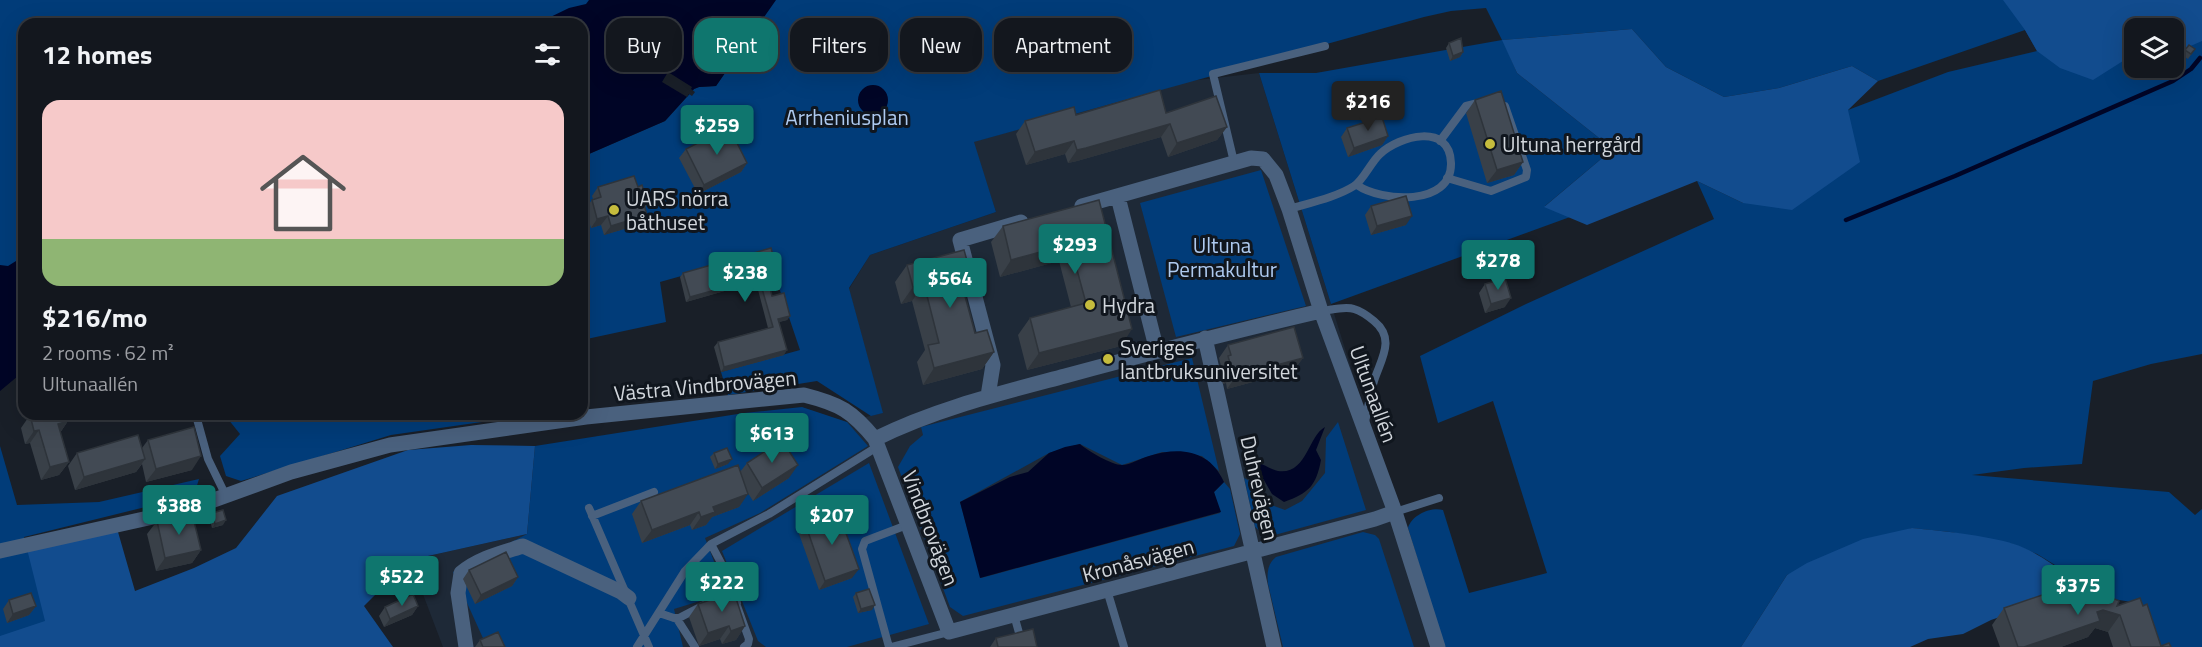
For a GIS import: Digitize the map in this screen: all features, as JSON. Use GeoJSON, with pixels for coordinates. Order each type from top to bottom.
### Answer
{"type":"FeatureCollection","features":[{"type":"Feature","properties":{"kind":"street","name":"Ultunaallén"},"geometry":{"type":"LineString","coordinates":[[1234,162],[1251,158],[1263,159],[1276,175],[1321,311],[1395,512],[1438,647]]}},
{"type":"Feature","properties":{"kind":"street"},"geometry":{"type":"LineString","coordinates":[[1064,211],[1234,162]]}},
{"type":"Feature","properties":{"kind":"street"},"geometry":{"type":"LineString","coordinates":[[1118,197],[1157,351]]}},
{"type":"Feature","properties":{"kind":"street"},"geometry":{"type":"LineString","coordinates":[[988,396],[993,365],[960,240],[1032,219]]}},
{"type":"Feature","properties":{"kind":"street"},"geometry":{"type":"LineString","coordinates":[[876,443],[902,425],[988,396],[1205,338],[1321,311]]}},
{"type":"Feature","properties":{"kind":"street","name":"Duhrevägen"},"geometry":{"type":"LineString","coordinates":[[1205,338],[1274,647]]}},
{"type":"Feature","properties":{"kind":"street","name":"Västra Vindbrovägen"},"geometry":{"type":"LineString","coordinates":[[588,417],[804,395],[826,400],[845,408],[862,423],[876,443]]}},
{"type":"Feature","properties":{"kind":"street","name":"Västra Vindbrovägen"},"geometry":{"type":"LineString","coordinates":[[0,551],[189,509],[291,472],[390,445],[565,420]]}},
{"type":"Feature","properties":{"kind":"street","name":"Vindbrovägen"},"geometry":{"type":"LineString","coordinates":[[876,443],[949,632]]}},
{"type":"Feature","properties":{"kind":"street","name":"Kronåsvägen"},"geometry":{"type":"LineString","coordinates":[[949,632],[1376,519],[1395,512]]}},
{"type":"Feature","properties":{"kind":"street"},"geometry":{"type":"LineString","coordinates":[[466,647],[458,593],[461,573],[485,558],[523,546],[621,592],[628,598]]}},
{"type":"Feature","properties":{"kind":"lane"},"geometry":{"type":"LineString","coordinates":[[1234,162],[1213,74],[1325,46]]}},
{"type":"Feature","properties":{"kind":"lane"},"geometry":{"type":"LineString","coordinates":[[1440,141],[1466,106],[1494,100],[1506,107],[1527,170],[1526,177],[1491,191],[1447,178]]}},
{"type":"Feature","properties":{"kind":"lane"},"geometry":{"type":"LineString","coordinates":[[1289,209],[1356,185],[1379,155],[1398,141],[1425,136],[1440,141],[1450,155],[1451,164],[1447,178],[1433,191],[1412,198],[1378,195],[1356,185]]}},
{"type":"Feature","properties":{"kind":"lane"},"geometry":{"type":"LineString","coordinates":[[1492,261],[1509,266]]}},
{"type":"Feature","properties":{"kind":"lane"},"geometry":{"type":"LineString","coordinates":[[1321,311],[1353,308],[1366,314],[1385,335],[1387,344],[1374,381],[1364,429]]}},
{"type":"Feature","properties":{"kind":"lane"},"geometry":{"type":"LineString","coordinates":[[197,420],[208,459],[226,496]]}},
{"type":"Feature","properties":{"kind":"lane"},"geometry":{"type":"LineString","coordinates":[[637,647],[685,572],[711,544],[769,514],[876,443]]}},
{"type":"Feature","properties":{"kind":"lane"},"geometry":{"type":"LineString","coordinates":[[649,647],[590,512],[654,492]]}},
{"type":"Feature","properties":{"kind":"lane"},"geometry":{"type":"LineString","coordinates":[[1395,512],[1439,498]]}},
{"type":"Feature","properties":{"kind":"lane"},"geometry":{"type":"LineString","coordinates":[[890,647],[862,549],[865,541],[907,525]]}},
{"type":"Feature","properties":{"kind":"lane"},"geometry":{"type":"LineString","coordinates":[[711,544],[729,578],[748,632],[749,646]]}},
{"type":"Feature","properties":{"kind":"lane"},"geometry":{"type":"LineString","coordinates":[[1107,590],[1124,647]]}},
{"type":"Feature","properties":{"kind":"lane"},"geometry":{"type":"LineString","coordinates":[[724,600],[732,600],[737,604]]}},
{"type":"Feature","properties":{"kind":"lane"},"geometry":{"type":"LineString","coordinates":[[674,618],[714,603]]}},
{"type":"Feature","properties":{"kind":"lane"},"geometry":{"type":"LineString","coordinates":[[659,613],[674,618],[684,627],[695,647]]}},
{"type":"Feature","properties":{"kind":"lane"},"geometry":{"type":"LineString","coordinates":[[1014,615],[1023,647]]}},
{"type":"Feature","properties":{"kind":"lane","name":"Kronåsvägen"},"geometry":{"type":"LineString","coordinates":[[890,647],[949,632]]}},
{"type":"Feature","properties":{"kind":"shaded area"},"geometry":{"type":"Polygon","coordinates":[[[589,0],[776,0],[763,18],[694,18],[694,72],[726,72],[716,86],[694,89],[665,121],[588,154],[588,18],[548,18],[569,8],[586,4],[589,0]]]}},
{"type":"Feature","properties":{"kind":"shaded area"},"geometry":{"type":"Polygon","coordinates":[[[2003,0],[2202,0],[2202,41],[2184,47],[2184,18],[2124,18],[2124,60],[2093,80],[2060,68],[2037,51],[2003,0]]]}},
{"type":"Feature","properties":{"kind":"shaded area"},"geometry":{"type":"Polygon","coordinates":[[[1632,29],[1666,67],[1724,97],[1779,88],[1852,66],[1878,81],[1848,110],[1860,162],[1792,210],[1743,203],[1697,181],[1587,225],[1544,207],[1613,149],[1517,73],[1502,40],[1632,29]]]}},
{"type":"Feature","properties":{"kind":"shaded area","name":"Sveriges lantbruksuniversitet"},"geometry":{"type":"Polygon","coordinates":[[[1259,73],[1438,647],[443,647],[410,560],[527,534],[825,427],[882,413],[849,289],[870,255],[996,212],[973,142],[1189,81],[1259,73]]]}},
{"type":"Feature","properties":{"kind":"shaded area"},"geometry":{"type":"Polygon","coordinates":[[[873,85],[879,86],[887,94],[887,106],[879,114],[873,115],[867,114],[859,106],[858,100],[859,94],[867,86],[873,85]]]}},
{"type":"Feature","properties":{"kind":"shaded area"},"geometry":{"type":"Polygon","coordinates":[[[18,260],[18,376],[0,391],[0,265],[8,266],[18,260]]]}},
{"type":"Feature","properties":{"kind":"shaded area"},"geometry":{"type":"Polygon","coordinates":[[[1325,427],[1316,450],[1321,460],[1317,476],[1310,487],[1300,495],[1284,502],[1272,494],[1261,475],[1249,470],[1259,463],[1273,470],[1288,471],[1301,461],[1319,432],[1325,427]]]}},
{"type":"Feature","properties":{"kind":"shaded area"},"geometry":{"type":"Polygon","coordinates":[[[1080,444],[1112,463],[1122,465],[1172,451],[1193,453],[1202,457],[1211,463],[1224,482],[1214,492],[1221,512],[980,578],[960,502],[1010,477],[1028,472],[1049,453],[1080,444]]]}},
{"type":"Feature","properties":{"kind":"shaded area"},"geometry":{"type":"Polygon","coordinates":[[[471,445],[535,446],[527,534],[410,560],[364,606],[393,647],[0,647],[0,636],[45,621],[26,545],[116,525],[135,591],[194,568],[236,548],[277,496],[408,450],[471,445]]]}},
{"type":"Feature","properties":{"kind":"shaded area"},"geometry":{"type":"Polygon","coordinates":[[[1912,528],[1977,536],[2022,547],[2044,558],[2070,577],[2072,592],[1991,620],[1963,634],[1928,639],[1910,647],[1741,647],[1787,575],[1807,563],[1863,539],[1912,528]]]}},
{"type":"Feature","properties":{"kind":"green space"},"geometry":{"type":"Polygon","coordinates":[[[0,0],[661,0],[588,22],[588,18],[18,18],[18,300],[0,308],[0,0]]]}},
{"type":"Feature","properties":{"kind":"green space","name":"Arrheniusplan"},"geometry":{"type":"Polygon","coordinates":[[[775,0],[2202,0],[2202,354],[2151,364],[2093,381],[2082,464],[1972,475],[2169,492],[2195,515],[2202,509],[2202,647],[2157,647],[2137,603],[2072,592],[2055,565],[2013,544],[1950,532],[1912,528],[1787,575],[1741,647],[1444,647],[1408,528],[1413,519],[1422,513],[1443,510],[1469,593],[1547,573],[1493,401],[1438,423],[1420,356],[1526,304],[1714,219],[1697,181],[1743,203],[1848,110],[1948,72],[2037,51],[2025,30],[1878,81],[1852,66],[1779,88],[1724,97],[1666,67],[1632,29],[1503,40],[1517,73],[1613,149],[1545,206],[1570,217],[1331,304],[1259,73],[1316,73],[1502,40],[1486,8],[1451,11],[1424,17],[974,142],[996,212],[870,255],[849,288],[883,413],[871,416],[817,381],[728,395],[721,372],[800,350],[767,252],[660,282],[666,322],[588,339],[588,154],[665,121],[694,89],[716,86],[726,72],[778,72],[778,18],[763,18],[775,0]]]}},
{"type":"Feature","properties":{"kind":"green space","name":"Ultuna Permakultur"},"geometry":{"type":"Polygon","coordinates":[[[1261,170],[1306,306],[1176,337],[1140,203],[1261,170]]]}},
{"type":"Feature","properties":{"kind":"green space"},"geometry":{"type":"Polygon","coordinates":[[[1192,358],[1219,471],[1202,456],[1162,452],[1122,465],[1080,444],[1049,453],[960,502],[981,578],[1220,513],[1214,492],[1224,482],[1230,489],[1240,534],[1234,546],[963,616],[950,607],[898,467],[910,446],[923,435],[921,427],[1192,358]]]}},
{"type":"Feature","properties":{"kind":"green space"},"geometry":{"type":"Polygon","coordinates":[[[802,407],[847,422],[868,446],[760,513],[705,538],[726,593],[674,609],[683,647],[487,647],[453,572],[527,534],[535,446],[744,413],[802,407]]]}},
{"type":"Feature","properties":{"kind":"green space"},"geometry":{"type":"Polygon","coordinates":[[[229,420],[495,420],[391,435],[241,481],[226,476],[220,456],[240,434],[229,420]]]}},
{"type":"Feature","properties":{"kind":"green space"},"geometry":{"type":"Polygon","coordinates":[[[1338,422],[1366,510],[1267,537],[1255,527],[1244,478],[1255,484],[1266,503],[1285,510],[1302,501],[1325,473],[1326,438],[1338,422]]]}},
{"type":"Feature","properties":{"kind":"green space"},"geometry":{"type":"Polygon","coordinates":[[[0,446],[17,505],[99,502],[199,479],[194,495],[24,537],[26,545],[83,647],[0,647],[0,446]]]}},
{"type":"Feature","properties":{"kind":"green space"},"geometry":{"type":"Polygon","coordinates":[[[869,463],[929,624],[847,647],[766,647],[758,641],[722,551],[869,463]]]}},
{"type":"Feature","properties":{"kind":"green space"},"geometry":{"type":"Polygon","coordinates":[[[1363,532],[1375,535],[1379,539],[1414,647],[1283,647],[1268,584],[1271,563],[1276,557],[1363,532]]]}},
{"type":"Feature","properties":{"kind":"pier"},"geometry":{"type":"Polygon","coordinates":[[[668,72],[692,87],[691,89],[695,92],[692,96],[689,94],[687,97],[662,82],[668,72]]]}},
{"type":"Feature","properties":{"kind":"building"},"geometry":{"type":"Polygon","coordinates":[[[1461,38],[1463,52],[1453,56],[1449,43],[1461,38]]]}},
{"type":"Feature","properties":{"kind":"building"},"geometry":{"type":"Polygon","coordinates":[[[2189,45],[2195,49],[2191,54],[2185,50],[2189,45]]]}},
{"type":"Feature","properties":{"kind":"building"},"geometry":{"type":"Polygon","coordinates":[[[1160,90],[1166,113],[1216,96],[1227,127],[1177,143],[1170,124],[1077,150],[1074,141],[1035,152],[1025,121],[1074,107],[1076,115],[1160,90]]]}},
{"type":"Feature","properties":{"kind":"building"},"geometry":{"type":"Polygon","coordinates":[[[1501,91],[1523,162],[1497,170],[1475,100],[1501,91]]]}},
{"type":"Feature","properties":{"kind":"building"},"geometry":{"type":"Polygon","coordinates":[[[1382,117],[1388,136],[1354,148],[1347,128],[1382,117]]]}},
{"type":"Feature","properties":{"kind":"building"},"geometry":{"type":"Polygon","coordinates":[[[729,127],[747,163],[704,185],[686,149],[729,127]]]}},
{"type":"Feature","properties":{"kind":"building","name":"UARS nörra båthuset"},"geometry":{"type":"Polygon","coordinates":[[[634,176],[638,187],[642,185],[648,203],[644,205],[647,215],[611,226],[608,216],[597,219],[592,200],[601,197],[598,187],[634,176]]]}},
{"type":"Feature","properties":{"kind":"building"},"geometry":{"type":"Polygon","coordinates":[[[1406,196],[1412,216],[1377,226],[1371,206],[1406,196]]]}},
{"type":"Feature","properties":{"kind":"building"},"geometry":{"type":"Polygon","coordinates":[[[1099,200],[1132,329],[1039,353],[1030,318],[1086,303],[1070,244],[1011,260],[1003,226],[1099,200]]]}},
{"type":"Feature","properties":{"kind":"building"},"geometry":{"type":"Polygon","coordinates":[[[771,248],[778,273],[767,276],[772,296],[784,293],[790,316],[778,319],[787,350],[724,367],[718,342],[773,327],[759,278],[690,297],[683,273],[771,248]]]}},
{"type":"Feature","properties":{"kind":"building"},"geometry":{"type":"Polygon","coordinates":[[[964,250],[970,271],[959,274],[975,333],[987,330],[994,352],[934,368],[928,345],[939,343],[924,284],[913,287],[907,265],[964,250]]]}},
{"type":"Feature","properties":{"kind":"building"},"geometry":{"type":"Polygon","coordinates":[[[1505,278],[1511,298],[1491,304],[1485,284],[1505,278]]]}},
{"type":"Feature","properties":{"kind":"building"},"geometry":{"type":"Polygon","coordinates":[[[1294,327],[1303,358],[1236,376],[1228,356],[1231,355],[1228,345],[1294,327]]]}},
{"type":"Feature","properties":{"kind":"building"},"geometry":{"type":"Polygon","coordinates":[[[31,420],[68,420],[58,424],[69,462],[50,467],[39,430],[34,431],[31,420]]]}},
{"type":"Feature","properties":{"kind":"building"},"geometry":{"type":"Polygon","coordinates":[[[194,427],[201,456],[156,469],[148,440],[194,427]]]}},
{"type":"Feature","properties":{"kind":"building"},"geometry":{"type":"Polygon","coordinates":[[[138,435],[145,459],[84,477],[77,453],[138,435]]]}},
{"type":"Feature","properties":{"kind":"building"},"geometry":{"type":"Polygon","coordinates":[[[782,440],[798,465],[762,488],[747,463],[782,440]]]}},
{"type":"Feature","properties":{"kind":"building"},"geometry":{"type":"Polygon","coordinates":[[[727,448],[732,459],[718,464],[714,453],[727,448]]]}},
{"type":"Feature","properties":{"kind":"building"},"geometry":{"type":"Polygon","coordinates":[[[738,465],[748,494],[713,507],[715,512],[701,517],[699,512],[652,530],[641,501],[738,465]]]}},
{"type":"Feature","properties":{"kind":"building"},"geometry":{"type":"Polygon","coordinates":[[[223,510],[226,520],[215,524],[212,513],[223,510]]]}},
{"type":"Feature","properties":{"kind":"building"},"geometry":{"type":"Polygon","coordinates":[[[838,511],[859,569],[825,581],[805,523],[838,511]]]}},
{"type":"Feature","properties":{"kind":"building"},"geometry":{"type":"Polygon","coordinates":[[[192,513],[201,550],[165,558],[157,521],[192,513]]]}},
{"type":"Feature","properties":{"kind":"building"},"geometry":{"type":"Polygon","coordinates":[[[506,552],[518,577],[481,595],[469,570],[506,552]]]}},
{"type":"Feature","properties":{"kind":"building"},"geometry":{"type":"Polygon","coordinates":[[[2086,580],[2091,593],[2095,594],[2096,590],[2119,601],[2117,606],[2140,598],[2143,606],[2147,604],[2161,646],[2169,643],[2171,647],[2131,647],[2120,615],[2103,610],[2097,612],[2100,621],[2024,647],[2018,647],[2004,608],[2086,580]]]}},
{"type":"Feature","properties":{"kind":"building"},"geometry":{"type":"Polygon","coordinates":[[[869,589],[875,605],[861,609],[856,593],[869,589]]]}},
{"type":"Feature","properties":{"kind":"building"},"geometry":{"type":"Polygon","coordinates":[[[734,592],[745,626],[731,631],[729,626],[708,633],[698,604],[734,592]]]}},
{"type":"Feature","properties":{"kind":"building"},"geometry":{"type":"Polygon","coordinates":[[[31,593],[36,606],[13,614],[9,600],[31,593]]]}},
{"type":"Feature","properties":{"kind":"building"},"geometry":{"type":"Polygon","coordinates":[[[413,594],[418,606],[390,619],[385,607],[413,594]]]}},
{"type":"Feature","properties":{"kind":"building"},"geometry":{"type":"Polygon","coordinates":[[[1033,629],[1037,647],[998,647],[996,638],[1033,629]]]}},
{"type":"Feature","properties":{"kind":"building"},"geometry":{"type":"Polygon","coordinates":[[[498,632],[505,647],[483,647],[480,640],[498,632]]]}},
{"type":"Feature","properties":{"kind":"waterway"},"geometry":{"type":"LineString","coordinates":[[1846,220],[1955,176],[2173,81],[2191,69],[2200,58]]}},
{"type":"Feature","properties":{"kind":"place","name":"Ultuna herrgård"},"geometry":{"type":"Point","coordinates":[1490,144]}},
{"type":"Feature","properties":{"kind":"place","name":"UARS nörra båthuset"},"geometry":{"type":"Point","coordinates":[614,210]}},
{"type":"Feature","properties":{"kind":"place","name":"Hydra"},"geometry":{"type":"Point","coordinates":[1090,305]}},
{"type":"Feature","properties":{"kind":"place","name":"Sveriges lantbruksuniversitet"},"geometry":{"type":"Point","coordinates":[1108,359]}}]}
